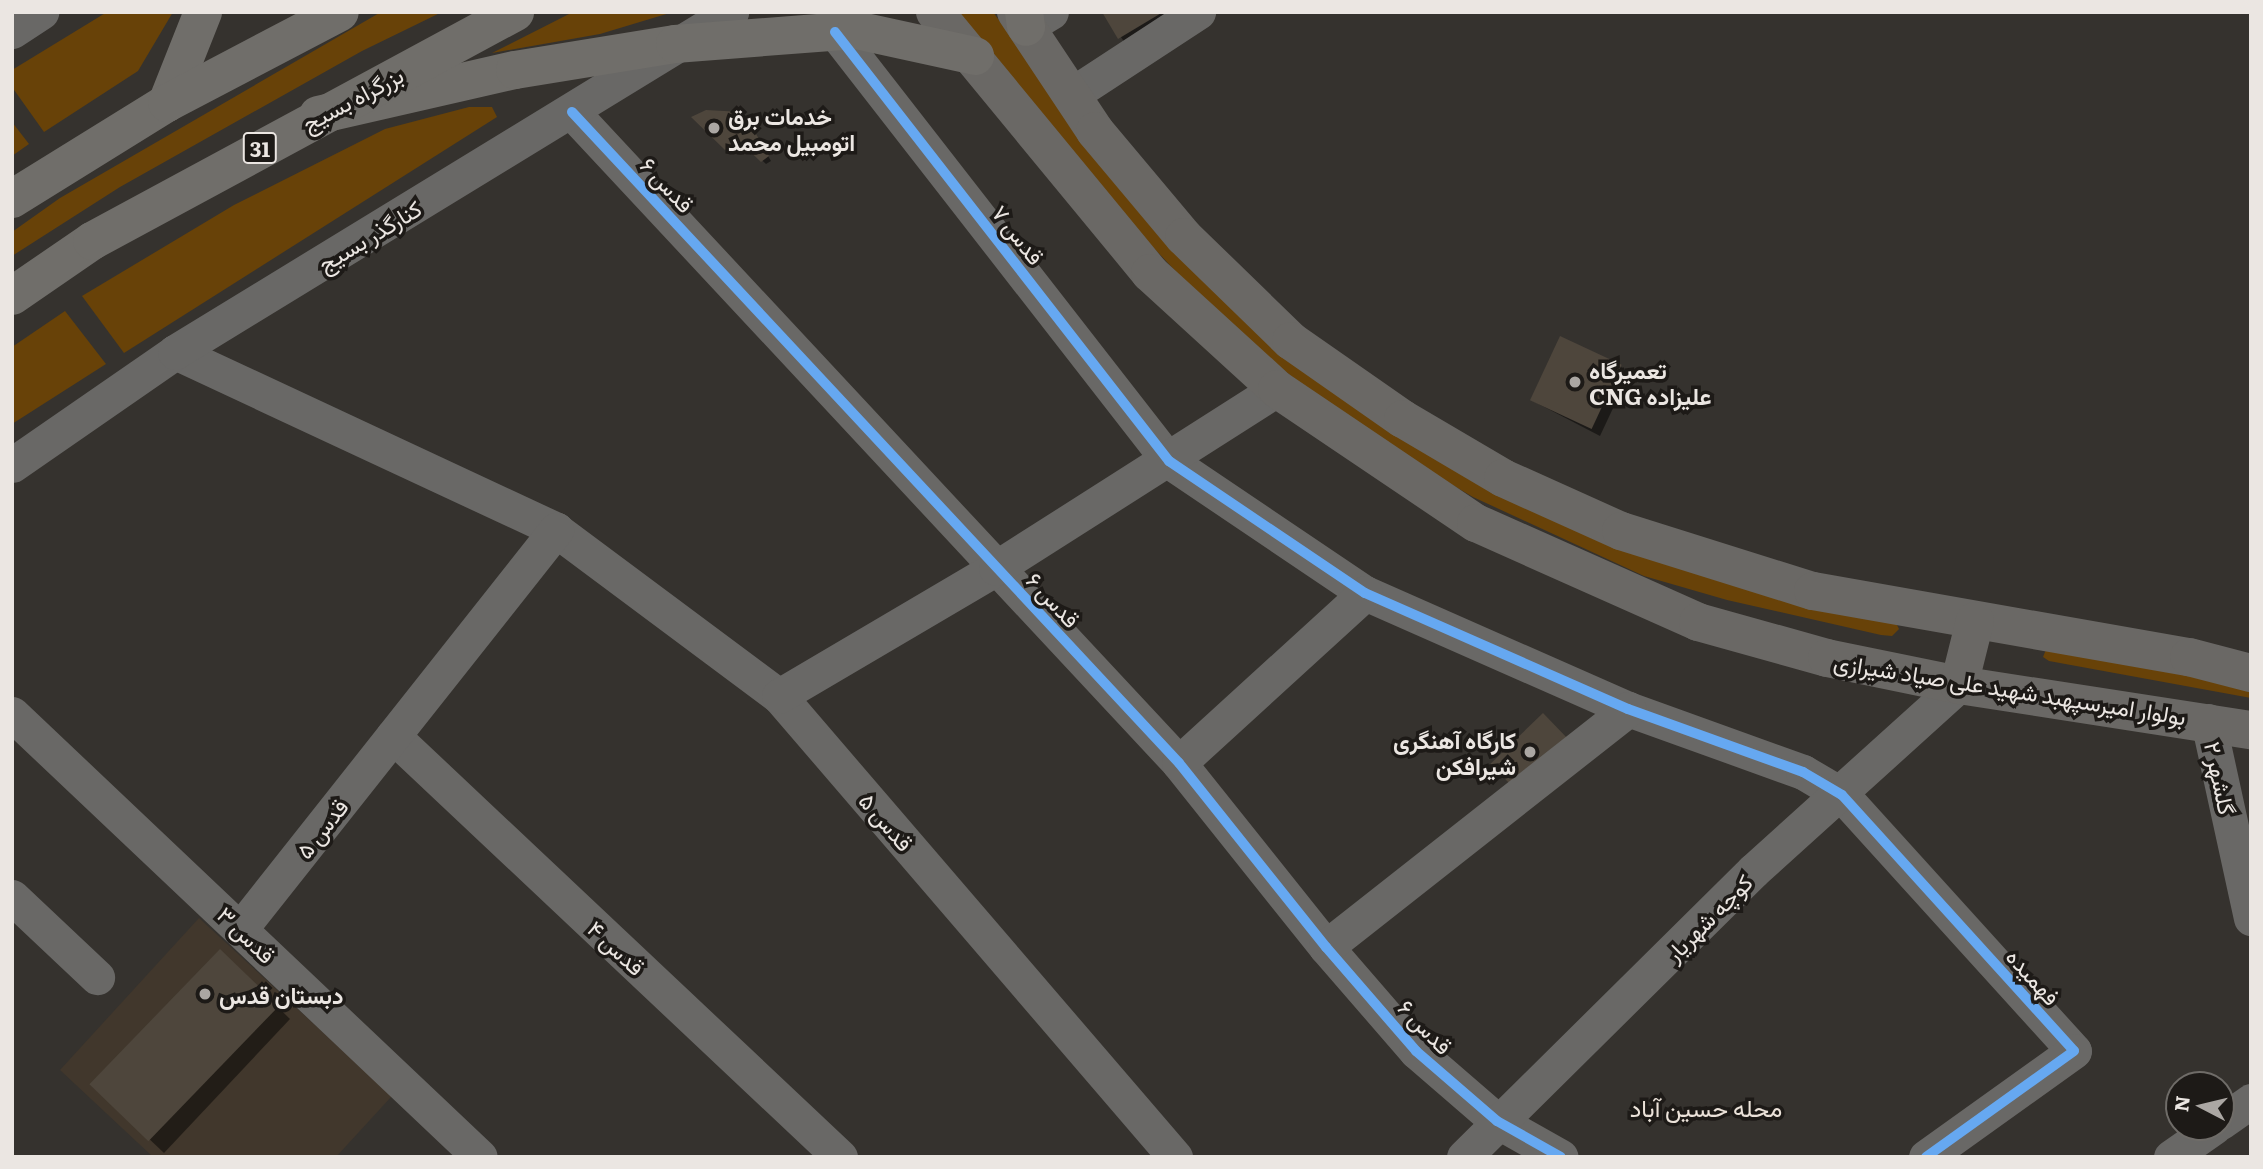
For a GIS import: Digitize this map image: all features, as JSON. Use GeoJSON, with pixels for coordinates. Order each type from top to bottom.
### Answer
{"type":"FeatureCollection","features":[{"type":"Feature","properties":{"kind":"highway"},"geometry":{"type":"LineString","coordinates":[[167,103],[203,12]]}},
{"type":"Feature","properties":{"kind":"highway"},"geometry":{"type":"LineString","coordinates":[[12,199],[167,103],[340,12]]}},
{"type":"Feature","properties":{"kind":"highway","name":"بزرگراه بسیج"},"geometry":{"type":"LineString","coordinates":[[12,296],[92,242],[318,115],[515,12]]}},
{"type":"Feature","properties":{"kind":"highway"},"geometry":{"type":"LineString","coordinates":[[318,115],[515,70],[675,44],[856,30],[975,56]]}},
{"type":"Feature","properties":{"kind":"main road","name":"بولوار امیرسپهبد شهید علی صیاد شیرازی"},"geometry":{"type":"LineString","coordinates":[[935,12],[975,56],[1150,273],[1277,389],[1476,523],[1611,586],[1698,622],[1827,658],[1959,685],[2208,721],[2251,730]]}},
{"type":"Feature","properties":{"kind":"main road"},"geometry":{"type":"LineString","coordinates":[[1029,16],[1071,95],[1184,237],[1291,341],[1403,419],[1503,478],[1621,531],[1813,591],[2189,657],[2251,673]]}},
{"type":"Feature","properties":{"kind":"main road"},"geometry":{"type":"LineString","coordinates":[[1959,685],[1975,621]]}},
{"type":"Feature","properties":{"kind":"street"},"geometry":{"type":"LineString","coordinates":[[12,30],[41,12]]}},
{"type":"Feature","properties":{"kind":"street","name":"کنارگذر بسیج"},"geometry":{"type":"LineString","coordinates":[[12,465],[176,352],[572,112],[675,44],[731,12]]}},
{"type":"Feature","properties":{"kind":"street"},"geometry":{"type":"LineString","coordinates":[[1071,95],[1198,12]]}},
{"type":"Feature","properties":{"kind":"street","name":"قدس ۷"},"geometry":{"type":"LineString","coordinates":[[835,32],[1170,461],[1365,593],[1628,709],[1803,772],[1842,795]]}},
{"type":"Feature","properties":{"kind":"street","name":"قدس ۶"},"geometry":{"type":"LineString","coordinates":[[572,112],[1180,763],[1326,947],[1416,1051],[1497,1121],[1561,1157]]}},
{"type":"Feature","properties":{"kind":"street","name":"قدس ۵"},"geometry":{"type":"LineString","coordinates":[[176,352],[556,530],[779,696],[1175,1157]]}},
{"type":"Feature","properties":{"kind":"street"},"geometry":{"type":"LineString","coordinates":[[779,696],[1170,461],[1277,389]]}},
{"type":"Feature","properties":{"kind":"street","name":"قدس ۵"},"geometry":{"type":"LineString","coordinates":[[241,928],[556,530]]}},
{"type":"Feature","properties":{"kind":"street"},"geometry":{"type":"LineString","coordinates":[[1180,763],[1365,593]]}},
{"type":"Feature","properties":{"kind":"street","name":"کوچه شهریار"},"geometry":{"type":"LineString","coordinates":[[1464,1157],[1497,1121],[1754,871],[1842,795],[1959,685]]}},
{"type":"Feature","properties":{"kind":"street"},"geometry":{"type":"LineString","coordinates":[[1326,947],[1628,709]]}},
{"type":"Feature","properties":{"kind":"street","name":"قدس ۳"},"geometry":{"type":"LineString","coordinates":[[12,714],[480,1157]]}},
{"type":"Feature","properties":{"kind":"street","name":"گلشهر ۲"},"geometry":{"type":"LineString","coordinates":[[2208,721],[2251,918]]}},
{"type":"Feature","properties":{"kind":"street","name":"قدس ۴"},"geometry":{"type":"LineString","coordinates":[[393,736],[840,1157]]}},
{"type":"Feature","properties":{"kind":"street","name":"فهمیده"},"geometry":{"type":"LineString","coordinates":[[1842,795],[2074,1051],[1926,1157]]}},
{"type":"Feature","properties":{"kind":"street"},"geometry":{"type":"LineString","coordinates":[[12,897],[97,977]]}},
{"type":"Feature","properties":{"kind":"street"},"geometry":{"type":"LineString","coordinates":[[2235,1112],[2251,1101]]}},
{"type":"Feature","properties":{"kind":"street"},"geometry":{"type":"LineString","coordinates":[[2171,1157],[2194,1141]]}},
{"type":"Feature","properties":{"kind":"shaded area"},"geometry":{"type":"Polygon","coordinates":[[[107,12],[173,12],[138,71],[44,132],[12,87],[12,70],[107,12]]]}},
{"type":"Feature","properties":{"kind":"shaded area"},"geometry":{"type":"Polygon","coordinates":[[[381,12],[442,12],[362,51],[120,187],[12,256],[12,232],[60,198],[381,12]]]}},
{"type":"Feature","properties":{"kind":"shaded area"},"geometry":{"type":"Polygon","coordinates":[[[573,12],[673,12],[600,34],[492,53],[573,12]]]}},
{"type":"Feature","properties":{"kind":"shaded area"},"geometry":{"type":"Polygon","coordinates":[[[954,12],[993,12],[1133,205],[1449,466],[1895,621],[1899,629],[1892,636],[1881,635],[1727,600],[1644,576],[1473,497],[1358,430],[1221,319],[1149,243],[954,12]]]}},
{"type":"Feature","properties":{"kind":"shaded area"},"geometry":{"type":"Polygon","coordinates":[[[469,107],[492,107],[497,117],[124,353],[82,296],[234,205],[385,129],[469,107]]]}},
{"type":"Feature","properties":{"kind":"shaded area"},"geometry":{"type":"Polygon","coordinates":[[[12,122],[29,144],[12,156],[12,122]]]}},
{"type":"Feature","properties":{"kind":"shaded area"},"geometry":{"type":"Polygon","coordinates":[[[65,311],[106,364],[12,424],[12,347],[65,311]]]}},
{"type":"Feature","properties":{"kind":"shaded area"},"geometry":{"type":"Polygon","coordinates":[[[2047,647],[2251,684],[2251,698],[2049,661],[2043,657],[2047,647]]]}},
{"type":"Feature","properties":{"kind":"shaded area","name":"دبستان قدس"},"geometry":{"type":"Polygon","coordinates":[[[199,918],[392,1096],[336,1157],[153,1157],[60,1070],[199,918]]]}},
{"type":"Feature","properties":{"kind":"building"},"geometry":{"type":"Polygon","coordinates":[[[1102,12],[1163,12],[1118,39],[1102,12]]]}},
{"type":"Feature","properties":{"kind":"building"},"geometry":{"type":"Polygon","coordinates":[[[706,110],[743,112],[769,156],[761,162],[737,139],[725,150],[691,117],[706,110]]]}},
{"type":"Feature","properties":{"kind":"building","name":"تعمیرگاه CNG علیزاده"},"geometry":{"type":"Polygon","coordinates":[[[1560,336],[1622,365],[1592,429],[1530,400],[1560,336]]]}},
{"type":"Feature","properties":{"kind":"building","name":"کارگاه آهنگری شیرافکن"},"geometry":{"type":"Polygon","coordinates":[[[1543,713],[1572,743],[1520,794],[1490,764],[1543,713]]]}},
{"type":"Feature","properties":{"kind":"building"},"geometry":{"type":"Polygon","coordinates":[[[220,949],[279,1006],[148,1141],[89,1084],[220,949]]]}},
{"type":"Feature","properties":{"kind":"cycle path"},"geometry":{"type":"LineString","coordinates":[[835,32],[1169,461],[1365,593],[1628,709],[1803,772],[1842,795],[2074,1051],[1926,1157]]}},
{"type":"Feature","properties":{"kind":"cycle path"},"geometry":{"type":"LineString","coordinates":[[572,112],[1179,763],[1326,947],[1416,1051],[1497,1121],[1561,1157]]}},
{"type":"Feature","properties":{"kind":"place","name":"خدمات برق اتومبیل محمد"},"geometry":{"type":"Point","coordinates":[714,128]}},
{"type":"Feature","properties":{"kind":"place","name":"تعمیرگاه CNG علیزاده"},"geometry":{"type":"Point","coordinates":[1575,382]}},
{"type":"Feature","properties":{"kind":"place","name":"کارگاه آهنگری شیرافکن"},"geometry":{"type":"Point","coordinates":[1530,752]}},
{"type":"Feature","properties":{"kind":"place","name":"دبستان قدس"},"geometry":{"type":"Point","coordinates":[205,994]}},
{"type":"Feature","properties":{"kind":"district","name":"محله حسین آباد"},"geometry":{"type":"Point","coordinates":[1706,1107]}}]}
